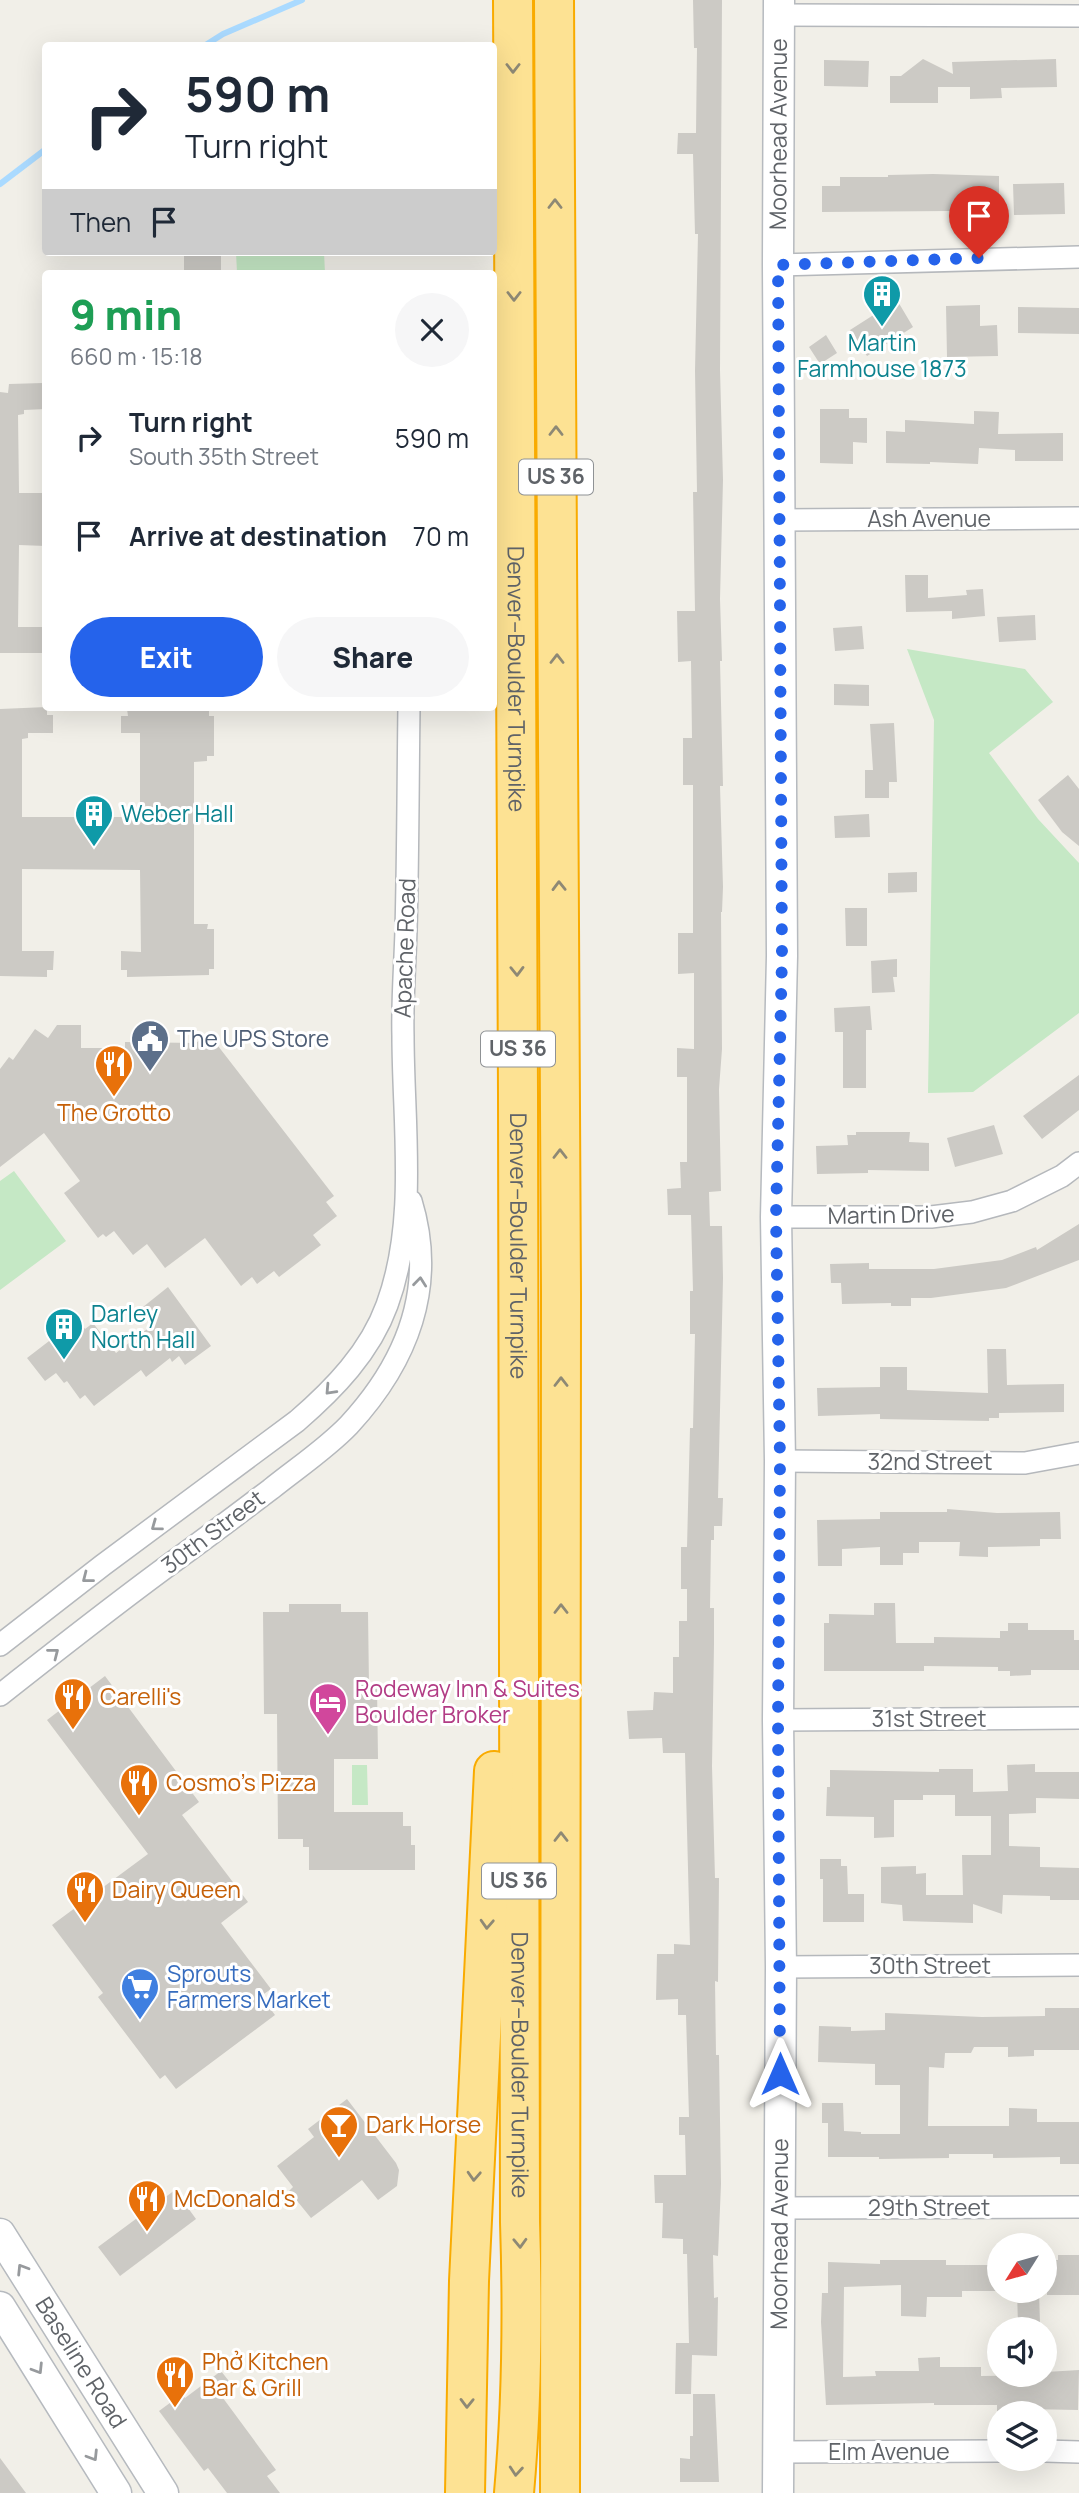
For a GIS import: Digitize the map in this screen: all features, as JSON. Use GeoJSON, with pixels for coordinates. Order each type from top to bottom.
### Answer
{"type":"FeatureCollection","features":[{"type":"Feature","properties":{"kind":"highway","name":"Denver–Boulder Turnpike"},"geometry":{"type":"LineString","coordinates":[[513,0],[520,2208],[523,2327],[520,2432],[514,2493]]}},
{"type":"Feature","properties":{"kind":"highway","name":"Denver–Boulder Turnpike"},"geometry":{"type":"LineString","coordinates":[[554,0],[561,1279],[560,2493]]}},
{"type":"Feature","properties":{"kind":"highway"},"geometry":{"type":"LineString","coordinates":[[465,2493],[469,2281],[519,1269]]}},
{"type":"Feature","properties":{"kind":"highway"},"geometry":{"type":"LineString","coordinates":[[561,1929],[579,2289],[583,2493]]}},
{"type":"Feature","properties":{"kind":"street"},"geometry":{"type":"LineString","coordinates":[[779,7],[1079,16]]}},
{"type":"Feature","properties":{"kind":"street","name":"Moorhead Avenue"},"geometry":{"type":"LineString","coordinates":[[778,2493],[781,1966],[778,1720],[780,1461],[776,1217],[782,957],[779,7]]}},
{"type":"Feature","properties":{"kind":"street"},"geometry":{"type":"LineString","coordinates":[[778,265],[1079,257]]}},
{"type":"Feature","properties":{"kind":"street","name":"Ash Avenue"},"geometry":{"type":"LineString","coordinates":[[779,520],[1079,518]]}},
{"type":"Feature","properties":{"kind":"street","name":"Apache Road"},"geometry":{"type":"LineString","coordinates":[[372,1336],[384,1313],[393,1286],[402,1246],[407,1189],[403,996],[409,711]]}},
{"type":"Feature","properties":{"kind":"street","name":"Martin Drive"},"geometry":{"type":"LineString","coordinates":[[776,1217],[931,1217],[972,1212],[1012,1201],[1062,1176],[1079,1163]]}},
{"type":"Feature","properties":{"kind":"street","name":"Apache Road"},"geometry":{"type":"LineString","coordinates":[[402,1348],[415,1315],[422,1276],[419,1227],[407,1189]]}},
{"type":"Feature","properties":{"kind":"street","name":"30th Street"},"geometry":{"type":"LineString","coordinates":[[0,1645],[103,1564],[297,1421],[321,1400],[355,1363],[372,1336]]}},
{"type":"Feature","properties":{"kind":"street","name":"30th Street"},"geometry":{"type":"LineString","coordinates":[[0,1695],[337,1436],[373,1395],[402,1348]]}},
{"type":"Feature","properties":{"kind":"street","name":"32nd Street"},"geometry":{"type":"LineString","coordinates":[[780,1461],[1025,1463],[1079,1453]]}},
{"type":"Feature","properties":{"kind":"street","name":"31st Street"},"geometry":{"type":"LineString","coordinates":[[778,1720],[1079,1718]]}},
{"type":"Feature","properties":{"kind":"street","name":"30th Street"},"geometry":{"type":"LineString","coordinates":[[781,1966],[1079,1965]]}},
{"type":"Feature","properties":{"kind":"street","name":"29th Street"},"geometry":{"type":"LineString","coordinates":[[780,2208],[1079,2207]]}},
{"type":"Feature","properties":{"kind":"street","name":"Baseline Road"},"geometry":{"type":"LineString","coordinates":[[0,2234],[163,2493]]}},
{"type":"Feature","properties":{"kind":"street","name":"Baseline Road"},"geometry":{"type":"LineString","coordinates":[[0,2307],[116,2493]]}},
{"type":"Feature","properties":{"kind":"street","name":"Elm Avenue"},"geometry":{"type":"LineString","coordinates":[[779,2452],[987,2451]]}},
{"type":"Feature","properties":{"kind":"street"},"geometry":{"type":"LineString","coordinates":[[1057,2451],[1079,2452]]}},
{"type":"Feature","properties":{"kind":"green space"},"geometry":{"type":"Polygon","coordinates":[[[236,256],[324,256],[325,270],[237,270],[236,256]]]}},
{"type":"Feature","properties":{"kind":"green space"},"geometry":{"type":"Polygon","coordinates":[[[907,649],[1025,669],[1053,702],[989,753],[1038,819],[1079,863],[1079,1013],[973,1092],[928,1093],[934,720],[907,649]]]}},
{"type":"Feature","properties":{"kind":"green space"},"geometry":{"type":"Polygon","coordinates":[[[14,1171],[66,1241],[0,1290],[0,1181],[14,1171]]]}},
{"type":"Feature","properties":{"kind":"green space"},"geometry":{"type":"Polygon","coordinates":[[[352,1765],[367,1765],[368,1805],[352,1805],[352,1765]]]}},
{"type":"Feature","properties":{"kind":"building"},"geometry":{"type":"Polygon","coordinates":[[[693,0],[722,0],[721,1191],[709,1192],[710,1226],[722,1226],[723,1278],[718,1498],[723,1498],[722,1526],[714,1526],[714,1540],[711,1540],[710,1608],[714,1608],[712,1766],[715,1878],[719,1878],[718,1982],[715,1981],[721,2184],[718,2256],[713,2255],[714,2298],[718,2297],[717,2356],[692,2355],[691,2394],[675,2394],[676,2343],[689,2343],[687,2254],[683,2254],[683,2239],[662,2238],[663,2203],[655,2203],[654,2175],[686,2175],[685,2135],[679,2135],[679,2117],[689,2117],[686,2015],[678,2015],[678,1999],[656,2000],[657,1954],[674,1954],[674,1944],[690,1945],[685,1753],[663,1753],[662,1738],[629,1739],[627,1711],[653,1710],[654,1692],[673,1693],[673,1657],[679,1657],[679,1621],[687,1621],[687,1589],[681,1589],[681,1547],[687,1547],[690,1428],[693,1428],[695,1334],[690,1334],[690,1291],[693,1291],[691,1215],[668,1215],[667,1189],[681,1188],[680,1162],[687,1162],[687,1077],[677,1077],[677,1048],[694,1049],[694,973],[678,974],[678,933],[693,933],[693,785],[683,785],[683,738],[692,738],[691,661],[678,662],[677,611],[695,611],[693,492],[697,492],[695,371],[698,234],[695,234],[693,154],[677,154],[678,133],[696,133],[697,48],[694,48],[693,0]]]}},
{"type":"Feature","properties":{"kind":"building"},"geometry":{"type":"Polygon","coordinates":[[[923,59],[953,74],[952,62],[1056,59],[1057,87],[1001,88],[1002,98],[970,99],[970,87],[938,87],[938,103],[890,103],[890,76],[901,76],[923,59]]]}},
{"type":"Feature","properties":{"kind":"building"},"geometry":{"type":"Polygon","coordinates":[[[824,60],[869,61],[868,87],[824,86],[824,60]]]}},
{"type":"Feature","properties":{"kind":"building"},"geometry":{"type":"Polygon","coordinates":[[[933,174],[999,176],[999,197],[981,197],[981,215],[950,215],[950,211],[822,212],[822,186],[840,186],[840,177],[933,174]]]}},
{"type":"Feature","properties":{"kind":"building"},"geometry":{"type":"Polygon","coordinates":[[[1064,183],[1065,214],[1014,215],[1013,184],[1064,183]]]}},
{"type":"Feature","properties":{"kind":"building"},"geometry":{"type":"Polygon","coordinates":[[[184,256],[221,256],[221,270],[184,270],[184,256]]]}},
{"type":"Feature","properties":{"kind":"building","name":"Martin Farmhouse 1873"},"geometry":{"type":"Polygon","coordinates":[[[897,300],[913,327],[867,356],[850,330],[897,300]]]}},
{"type":"Feature","properties":{"kind":"building"},"geometry":{"type":"Polygon","coordinates":[[[980,305],[980,326],[997,325],[998,356],[947,357],[946,306],[980,305]]]}},
{"type":"Feature","properties":{"kind":"building"},"geometry":{"type":"Polygon","coordinates":[[[1018,307],[1079,308],[1079,334],[1018,333],[1018,307]]]}},
{"type":"Feature","properties":{"kind":"building"},"geometry":{"type":"Polygon","coordinates":[[[826,335],[837,353],[820,364],[809,347],[826,335]]]}},
{"type":"Feature","properties":{"kind":"building"},"geometry":{"type":"Polygon","coordinates":[[[42,383],[42,409],[24,410],[24,414],[18,415],[19,493],[42,493],[42,546],[19,545],[18,627],[42,627],[42,653],[0,653],[0,392],[8,393],[9,384],[42,383]]]}},
{"type":"Feature","properties":{"kind":"building"},"geometry":{"type":"Polygon","coordinates":[[[820,409],[849,409],[849,418],[867,418],[867,443],[853,442],[853,464],[820,463],[820,409]]]}},
{"type":"Feature","properties":{"kind":"building"},"geometry":{"type":"Polygon","coordinates":[[[974,411],[999,412],[998,434],[1063,433],[1063,461],[1015,461],[1015,450],[979,448],[978,464],[886,463],[886,431],[905,432],[905,420],[974,424],[974,411]]]}},
{"type":"Feature","properties":{"kind":"building"},"geometry":{"type":"Polygon","coordinates":[[[905,575],[928,575],[928,598],[967,595],[966,590],[983,589],[985,616],[952,619],[952,611],[906,612],[905,575]]]}},
{"type":"Feature","properties":{"kind":"building"},"geometry":{"type":"Polygon","coordinates":[[[1035,615],[1036,640],[999,642],[997,617],[1035,615]]]}},
{"type":"Feature","properties":{"kind":"building"},"geometry":{"type":"Polygon","coordinates":[[[862,626],[864,649],[835,651],[833,628],[862,626]]]}},
{"type":"Feature","properties":{"kind":"building"},"geometry":{"type":"Polygon","coordinates":[[[834,684],[869,685],[869,706],[834,705],[834,684]]]}},
{"type":"Feature","properties":{"kind":"building","name":"Weber Hall"},"geometry":{"type":"Polygon","coordinates":[[[42,707],[42,711],[47,711],[47,715],[53,715],[53,733],[28,733],[28,738],[22,739],[22,817],[140,817],[140,733],[121,733],[121,716],[128,716],[127,711],[209,711],[209,716],[214,716],[214,756],[207,756],[207,761],[194,762],[194,924],[208,924],[207,929],[214,929],[214,969],[209,969],[209,975],[127,977],[127,970],[121,970],[121,951],[141,952],[140,870],[22,869],[22,951],[54,951],[53,970],[47,970],[47,977],[0,976],[0,709],[42,707]]]}},
{"type":"Feature","properties":{"kind":"building"},"geometry":{"type":"Polygon","coordinates":[[[894,723],[897,782],[889,782],[889,798],[865,798],[865,770],[873,770],[870,724],[894,723]]]}},
{"type":"Feature","properties":{"kind":"building"},"geometry":{"type":"Polygon","coordinates":[[[1068,775],[1079,789],[1079,846],[1062,832],[1038,800],[1068,775]]]}},
{"type":"Feature","properties":{"kind":"building"},"geometry":{"type":"Polygon","coordinates":[[[869,814],[870,837],[835,838],[834,816],[869,814]]]}},
{"type":"Feature","properties":{"kind":"building"},"geometry":{"type":"Polygon","coordinates":[[[917,872],[917,892],[888,893],[888,873],[917,872]]]}},
{"type":"Feature","properties":{"kind":"building"},"geometry":{"type":"Polygon","coordinates":[[[845,908],[867,908],[867,946],[846,946],[845,908]]]}},
{"type":"Feature","properties":{"kind":"building"},"geometry":{"type":"Polygon","coordinates":[[[897,959],[897,977],[893,977],[895,992],[872,993],[871,961],[897,959]]]}},
{"type":"Feature","properties":{"kind":"building"},"geometry":{"type":"Polygon","coordinates":[[[870,1006],[872,1030],[866,1030],[866,1088],[843,1088],[843,1032],[835,1032],[834,1008],[870,1006]]]}},
{"type":"Feature","properties":{"kind":"building"},"geometry":{"type":"Polygon","coordinates":[[[57,1025],[81,1025],[81,1048],[125,1048],[125,1042],[196,1043],[208,1033],[334,1196],[326,1202],[337,1216],[313,1235],[321,1245],[279,1277],[274,1271],[257,1284],[252,1277],[241,1286],[205,1238],[165,1268],[147,1244],[133,1255],[114,1231],[106,1237],[103,1234],[98,1238],[64,1193],[80,1181],[44,1133],[0,1167],[0,1069],[9,1057],[13,1060],[35,1029],[48,1038],[57,1025]]]}},
{"type":"Feature","properties":{"kind":"building"},"geometry":{"type":"Polygon","coordinates":[[[1079,1075],[1079,1110],[1042,1139],[1023,1116],[1079,1075]]]}},
{"type":"Feature","properties":{"kind":"building"},"geometry":{"type":"Polygon","coordinates":[[[994,1125],[1003,1154],[955,1167],[947,1138],[994,1125]]]}},
{"type":"Feature","properties":{"kind":"building"},"geometry":{"type":"Polygon","coordinates":[[[856,1132],[910,1132],[909,1142],[929,1143],[929,1171],[868,1170],[868,1173],[817,1174],[816,1146],[848,1145],[847,1135],[856,1135],[856,1132]]]}},
{"type":"Feature","properties":{"kind":"building"},"geometry":{"type":"Polygon","coordinates":[[[1079,1224],[1079,1260],[1006,1288],[911,1298],[911,1306],[891,1306],[891,1303],[842,1304],[841,1283],[831,1283],[830,1264],[869,1263],[869,1269],[934,1269],[1002,1260],[1036,1247],[1037,1250],[1079,1224]]]}},
{"type":"Feature","properties":{"kind":"building"},"geometry":{"type":"Polygon","coordinates":[[[168,1287],[211,1346],[185,1365],[179,1356],[172,1362],[170,1358],[146,1377],[141,1370],[94,1406],[85,1395],[80,1399],[67,1381],[64,1383],[56,1373],[45,1381],[27,1358],[53,1338],[45,1328],[58,1318],[64,1325],[75,1316],[85,1329],[93,1323],[116,1353],[155,1323],[143,1307],[168,1287]]]}},
{"type":"Feature","properties":{"kind":"building"},"geometry":{"type":"Polygon","coordinates":[[[987,1349],[1006,1349],[1007,1385],[1064,1384],[1064,1412],[999,1413],[999,1418],[989,1418],[989,1421],[880,1419],[880,1414],[818,1416],[817,1388],[880,1387],[880,1367],[907,1367],[907,1390],[988,1393],[987,1349]]]}},
{"type":"Feature","properties":{"kind":"building"},"geometry":{"type":"Polygon","coordinates":[[[947,1509],[997,1513],[1060,1512],[1061,1539],[1040,1539],[1040,1546],[988,1547],[988,1557],[959,1556],[960,1542],[919,1542],[919,1553],[903,1553],[903,1565],[880,1565],[880,1547],[842,1549],[842,1566],[818,1566],[817,1520],[880,1519],[880,1512],[947,1512],[947,1509]]]}},
{"type":"Feature","properties":{"kind":"building"},"geometry":{"type":"Polygon","coordinates":[[[874,1603],[895,1603],[896,1643],[934,1643],[934,1637],[1000,1638],[1000,1631],[1008,1631],[1008,1623],[1028,1623],[1028,1630],[1074,1630],[1074,1640],[1079,1640],[1079,1670],[1031,1670],[1031,1675],[1010,1676],[1010,1671],[998,1671],[998,1667],[924,1666],[924,1671],[824,1671],[824,1623],[829,1623],[829,1614],[874,1615],[874,1603]]]}},
{"type":"Feature","properties":{"kind":"building","name":"Rodeway Inn & Suites Boulder Broker"},"geometry":{"type":"Polygon","coordinates":[[[289,1604],[341,1604],[341,1612],[368,1612],[369,1686],[377,1686],[378,1759],[334,1759],[334,1812],[403,1812],[403,1826],[411,1826],[411,1845],[415,1845],[415,1870],[309,1870],[309,1847],[303,1847],[303,1839],[278,1839],[277,1714],[264,1714],[263,1612],[289,1612],[289,1604]]]}},
{"type":"Feature","properties":{"kind":"building"},"geometry":{"type":"Polygon","coordinates":[[[105,1676],[199,1802],[182,1815],[248,1902],[221,1923],[271,1989],[261,1996],[275,2015],[176,2089],[165,2075],[160,2079],[98,1997],[103,1993],[52,1925],[148,1854],[47,1720],[105,1676]]]}},
{"type":"Feature","properties":{"kind":"building"},"geometry":{"type":"Polygon","coordinates":[[[1035,1764],[1035,1772],[1079,1772],[1079,1799],[1036,1798],[1036,1813],[1009,1814],[1009,1846],[1040,1847],[1040,1867],[1079,1868],[1079,1900],[1003,1895],[1002,1914],[973,1904],[973,1923],[903,1921],[902,1905],[881,1903],[881,1867],[916,1866],[916,1874],[926,1873],[926,1895],[963,1895],[962,1855],[991,1855],[991,1816],[955,1816],[955,1795],[923,1795],[923,1800],[894,1800],[894,1837],[874,1838],[874,1817],[826,1816],[830,1770],[939,1772],[939,1769],[973,1769],[973,1792],[1008,1791],[1007,1765],[1035,1764]]]}},
{"type":"Feature","properties":{"kind":"building"},"geometry":{"type":"Polygon","coordinates":[[[820,1859],[841,1859],[841,1866],[847,1866],[848,1894],[864,1894],[864,1922],[823,1922],[820,1859]]]}},
{"type":"Feature","properties":{"kind":"building"},"geometry":{"type":"Polygon","coordinates":[[[1045,2008],[1079,2008],[1079,2050],[1034,2050],[1034,2056],[1008,2057],[1008,2047],[974,2047],[971,2053],[945,2053],[944,2068],[929,2067],[928,2126],[1009,2126],[1009,2108],[1037,2109],[1037,2122],[1079,2122],[1079,2164],[1060,2164],[1060,2157],[993,2158],[993,2154],[949,2154],[949,2158],[828,2157],[828,2123],[822,2123],[822,2103],[843,2103],[844,2131],[900,2134],[900,2085],[875,2085],[875,2064],[818,2062],[819,2026],[851,2027],[851,2031],[885,2030],[885,2013],[982,2017],[1045,2016],[1045,2008]]]}},
{"type":"Feature","properties":{"kind":"building","name":"Dark Horse"},"geometry":{"type":"Polygon","coordinates":[[[347,2099],[396,2163],[399,2170],[397,2186],[378,2200],[362,2180],[311,2218],[289,2191],[293,2187],[277,2166],[314,2137],[308,2129],[347,2099]]]}},
{"type":"Feature","properties":{"kind":"building","name":"McDonald's"},"geometry":{"type":"Polygon","coordinates":[[[175,2190],[196,2219],[120,2276],[98,2247],[175,2190]]]}},
{"type":"Feature","properties":{"kind":"building"},"geometry":{"type":"Polygon","coordinates":[[[1058,2255],[1079,2255],[1079,2295],[1057,2295],[1058,2255]]]}},
{"type":"Feature","properties":{"kind":"building"},"geometry":{"type":"Polygon","coordinates":[[[880,2260],[946,2260],[946,2265],[987,2265],[987,2291],[962,2291],[962,2297],[927,2297],[926,2317],[901,2316],[901,2285],[844,2287],[843,2377],[876,2376],[875,2371],[919,2371],[918,2358],[940,2357],[940,2367],[981,2367],[981,2376],[987,2376],[987,2387],[1057,2387],[1057,2371],[1079,2370],[1078,2410],[1057,2410],[1057,2401],[987,2401],[987,2405],[826,2405],[821,2322],[822,2293],[828,2293],[828,2262],[880,2264],[880,2260]]]}},
{"type":"Feature","properties":{"kind":"building"},"geometry":{"type":"Polygon","coordinates":[[[1017,2303],[1039,2303],[1040,2317],[1018,2317],[1017,2303]]]}},
{"type":"Feature","properties":{"kind":"building"},"geometry":{"type":"Polygon","coordinates":[[[221,2371],[232,2385],[220,2394],[276,2470],[267,2476],[280,2493],[227,2493],[208,2468],[204,2471],[159,2411],[182,2394],[185,2398],[221,2371]]]}},
{"type":"Feature","properties":{"kind":"building"},"geometry":{"type":"Polygon","coordinates":[[[693,2394],[715,2394],[719,2482],[680,2482],[680,2458],[690,2459],[693,2394]]]}},
{"type":"Feature","properties":{"kind":"building"},"geometry":{"type":"Polygon","coordinates":[[[0,2458],[26,2493],[0,2493],[0,2458]]]}},
{"type":"Feature","properties":{"kind":"waterway"},"geometry":{"type":"LineString","coordinates":[[210,42],[302,0]]}},
{"type":"Feature","properties":{"kind":"waterway"},"geometry":{"type":"LineString","coordinates":[[0,184],[42,152]]}},
{"type":"Feature","properties":{"kind":"place","name":"Martin Farmhouse 1873"},"geometry":{"type":"Point","coordinates":[882,328]}},
{"type":"Feature","properties":{"kind":"place","name":"Weber Hall"},"geometry":{"type":"Point","coordinates":[94,848]}},
{"type":"Feature","properties":{"kind":"place","name":"The UPS Store"},"geometry":{"type":"Point","coordinates":[150,1073]}},
{"type":"Feature","properties":{"kind":"place","name":"The Grotto"},"geometry":{"type":"Point","coordinates":[114,1098]}},
{"type":"Feature","properties":{"kind":"place","name":"Darley North Hall"},"geometry":{"type":"Point","coordinates":[64,1361]}},
{"type":"Feature","properties":{"kind":"place","name":"Carelli's"},"geometry":{"type":"Point","coordinates":[73,1731]}},
{"type":"Feature","properties":{"kind":"place","name":"Rodeway Inn & Suites Boulder Broker"},"geometry":{"type":"Point","coordinates":[328,1736]}},
{"type":"Feature","properties":{"kind":"place","name":"Cosmo's Pizza"},"geometry":{"type":"Point","coordinates":[139,1817]}},
{"type":"Feature","properties":{"kind":"place","name":"Dairy Queen"},"geometry":{"type":"Point","coordinates":[85,1924]}},
{"type":"Feature","properties":{"kind":"place","name":"Sprouts Farmers Market"},"geometry":{"type":"Point","coordinates":[140,2021]}},
{"type":"Feature","properties":{"kind":"place","name":"Dark Horse"},"geometry":{"type":"Point","coordinates":[339,2159]}},
{"type":"Feature","properties":{"kind":"place","name":"McDonald's"},"geometry":{"type":"Point","coordinates":[147,2233]}},
{"type":"Feature","properties":{"kind":"place","name":"Phở Kitchen Bar & Grill"},"geometry":{"type":"Point","coordinates":[175,2409]}},
{"type":"Feature","properties":{"kind":"route"},"geometry":{"type":"LineString","coordinates":[[780,2074],[780,1461],[776,1217],[782,957],[778,265],[979,258]]}}]}
